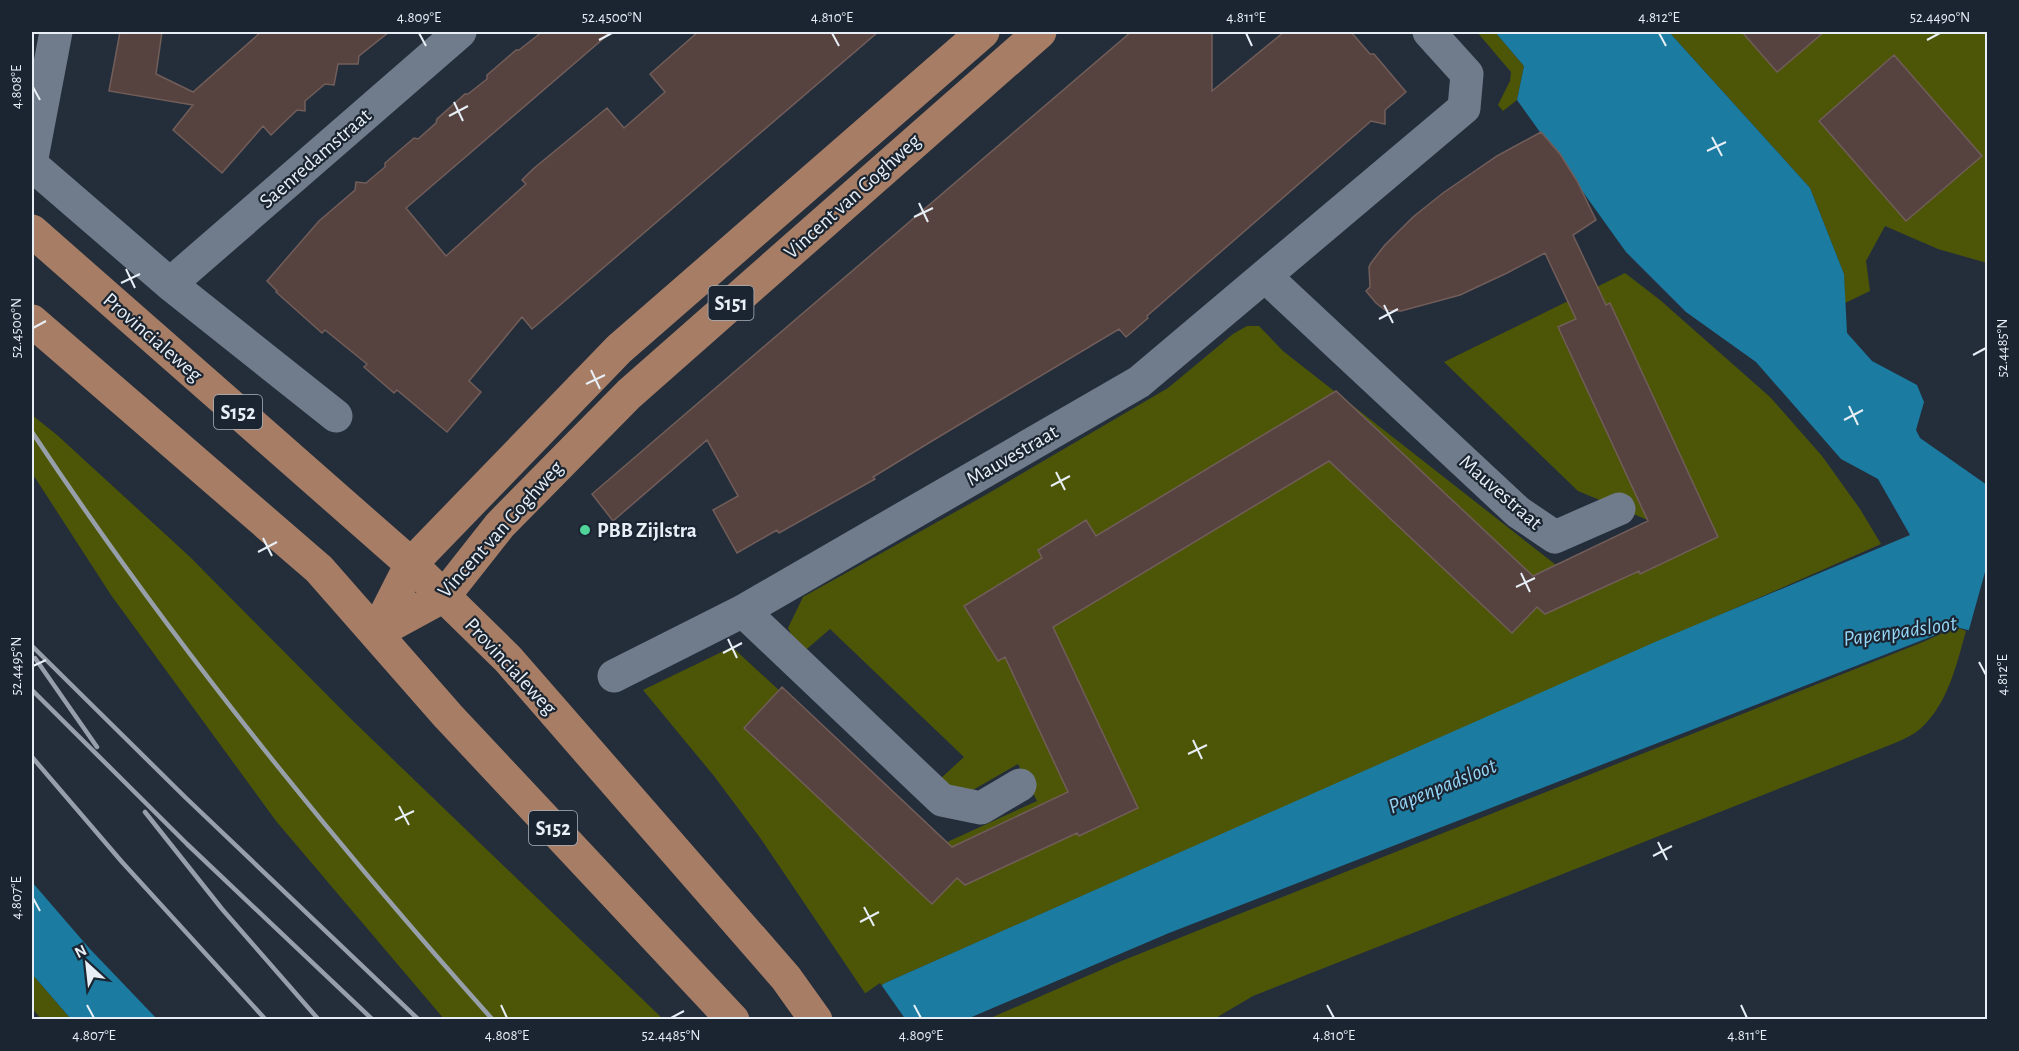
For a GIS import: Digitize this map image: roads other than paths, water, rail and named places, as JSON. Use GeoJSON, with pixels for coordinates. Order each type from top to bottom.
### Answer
{"type":"FeatureCollection","features":[{"type":"Feature","properties":{"kind":"main road","name":"Vincent van Goghweg"},"geometry":{"type":"LineString","coordinates":[[376,633],[411,564],[619,349],[983,32]]}},
{"type":"Feature","properties":{"kind":"main road","name":"Vincent van Goghweg"},"geometry":{"type":"LineString","coordinates":[[376,633],[444,596],[500,525],[629,394],[1004,61],[1040,32]]}},
{"type":"Feature","properties":{"kind":"main road","name":"Provincialeweg"},"geometry":{"type":"LineString","coordinates":[[32,231],[411,564],[444,596],[534,687],[786,978],[816,1020]]}},
{"type":"Feature","properties":{"kind":"main road","name":"S152"},"geometry":{"type":"LineString","coordinates":[[32,321],[319,569],[448,717],[733,1020]]}},
{"type":"Feature","properties":{"kind":"street"},"geometry":{"type":"LineString","coordinates":[[32,158],[56,32]]}},
{"type":"Feature","properties":{"kind":"street","name":"Saenredamstraat"},"geometry":{"type":"LineString","coordinates":[[170,284],[460,32]]}},
{"type":"Feature","properties":{"kind":"street","name":"Mauvestraat"},"geometry":{"type":"LineString","coordinates":[[614,676],[742,611],[1139,382],[1464,108],[1467,74],[1430,32]]}},
{"type":"Feature","properties":{"kind":"street"},"geometry":{"type":"LineString","coordinates":[[32,165],[170,284],[336,416]]}},
{"type":"Feature","properties":{"kind":"street","name":"Mauvestraat"},"geometry":{"type":"LineString","coordinates":[[1265,276],[1518,512],[1555,537],[1618,509]]}},
{"type":"Feature","properties":{"kind":"street"},"geometry":{"type":"LineString","coordinates":[[742,611],[942,800],[981,808],[1020,785]]}},
{"type":"Feature","properties":{"kind":"water","name":"Papenpadsloot"},"geometry":{"type":"Polygon","coordinates":[[[1495,32],[1669,32],[1810,188],[1844,274],[1847,333],[1872,361],[1917,385],[1924,402],[1916,430],[1920,438],[1987,485],[1987,635],[1956,627],[1169,933],[967,1019],[832,1020],[885,983],[1655,642],[1910,535],[1878,479],[1841,459],[1756,362],[1686,312],[1626,252],[1517,100],[1524,66],[1495,32]]]}},
{"type":"Feature","properties":{"kind":"water"},"geometry":{"type":"Polygon","coordinates":[[[32,882],[89,948],[157,1019],[71,1019],[32,974],[32,882]]]}},
{"type":"Feature","properties":{"kind":"railway"},"geometry":{"type":"LineString","coordinates":[[32,432],[138,585],[252,734],[370,879],[493,1020]]}},
{"type":"Feature","properties":{"kind":"railway"},"geometry":{"type":"LineString","coordinates":[[32,646],[186,798],[419,1020]]}},
{"type":"Feature","properties":{"kind":"railway"},"geometry":{"type":"LineString","coordinates":[[35,658],[97,747]]}},
{"type":"Feature","properties":{"kind":"railway"},"geometry":{"type":"LineString","coordinates":[[32,690],[187,844],[373,1020]]}},
{"type":"Feature","properties":{"kind":"railway"},"geometry":{"type":"LineString","coordinates":[[32,757],[122,862],[266,1020]]}},
{"type":"Feature","properties":{"kind":"railway"},"geometry":{"type":"LineString","coordinates":[[145,812],[222,909],[319,1020]]}},
{"type":"Feature","properties":{"kind":"place","name":"PBB Zijlstra"},"geometry":{"type":"Point","coordinates":[585,530]}}]}
